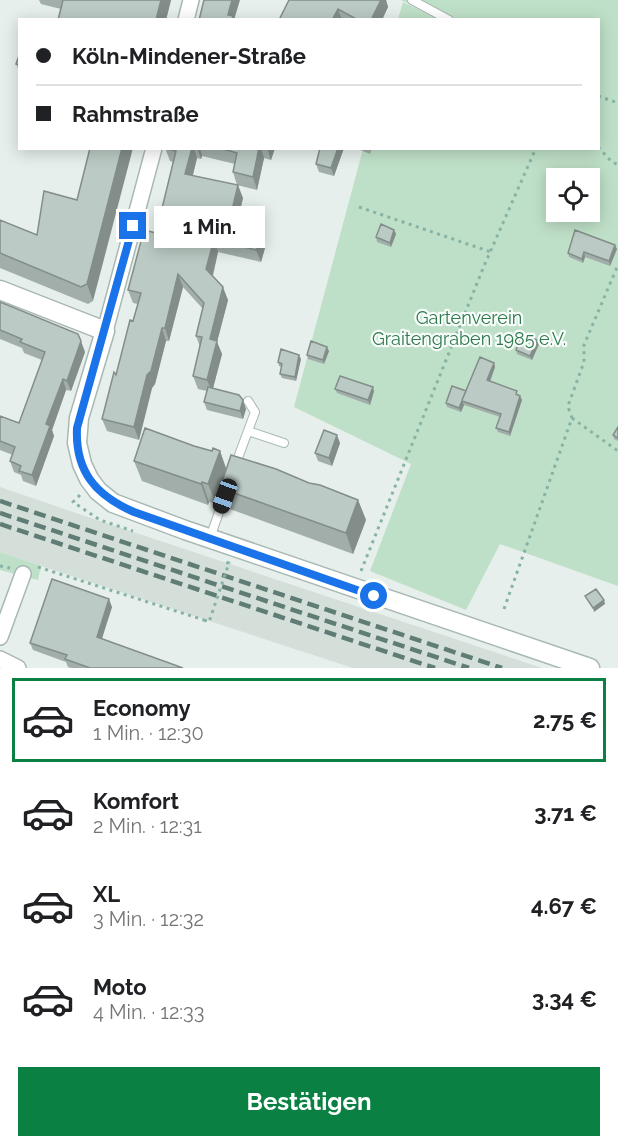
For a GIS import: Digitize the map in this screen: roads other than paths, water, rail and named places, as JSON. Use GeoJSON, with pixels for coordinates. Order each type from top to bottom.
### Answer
{"type":"FeatureCollection","features":[{"type":"Feature","properties":{"kind":"street"},"geometry":{"type":"LineString","coordinates":[[186,18],[191,0]]}},
{"type":"Feature","properties":{"kind":"street"},"geometry":{"type":"LineString","coordinates":[[152,150],[76,435],[82,464],[94,486],[119,506],[354,589],[590,668]]}},
{"type":"Feature","properties":{"kind":"street"},"geometry":{"type":"LineString","coordinates":[[0,290],[105,331]]}},
{"type":"Feature","properties":{"kind":"street"},"geometry":{"type":"LineString","coordinates":[[0,637],[23,574]]}},
{"type":"Feature","properties":{"kind":"street"},"geometry":{"type":"LineString","coordinates":[[0,659],[18,668]]}},
{"type":"Feature","properties":{"kind":"lane"},"geometry":{"type":"LineString","coordinates":[[412,0],[445,18]]}},
{"type":"Feature","properties":{"kind":"lane"},"geometry":{"type":"LineString","coordinates":[[232,474],[255,412],[249,401]]}},
{"type":"Feature","properties":{"kind":"lane"},"geometry":{"type":"LineString","coordinates":[[248,432],[284,443]]}},
{"type":"Feature","properties":{"kind":"lane"},"geometry":{"type":"LineString","coordinates":[[210,538],[229,485]]}},
{"type":"Feature","properties":{"kind":"railway"},"geometry":{"type":"LineString","coordinates":[[0,501],[502,668]]}},
{"type":"Feature","properties":{"kind":"railway"},"geometry":{"type":"LineString","coordinates":[[0,513],[469,668]]}},
{"type":"Feature","properties":{"kind":"railway"},"geometry":{"type":"LineString","coordinates":[[0,524],[435,668]]}},
{"type":"Feature","properties":{"kind":"park label","name":"Gartenverein Graitengraben 1985 e.V."},"geometry":{"type":"Point","coordinates":[469,328]}}]}
